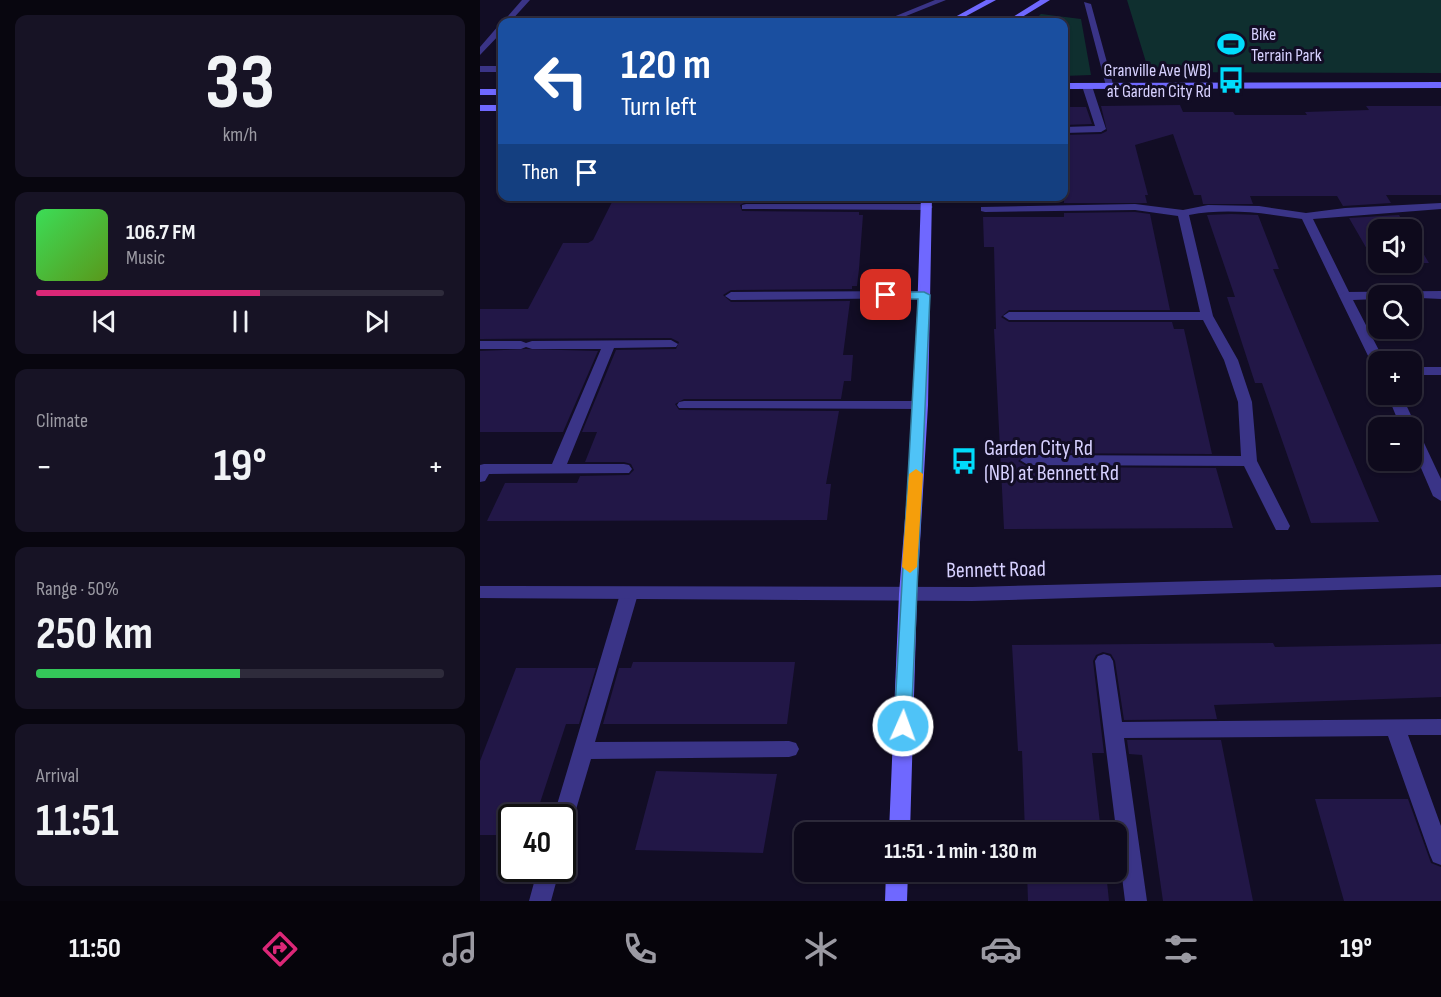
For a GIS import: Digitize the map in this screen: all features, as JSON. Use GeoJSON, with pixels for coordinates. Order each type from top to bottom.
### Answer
{"type":"FeatureCollection","features":[{"type":"Feature","properties":{"kind":"street"},"geometry":{"type":"LineString","coordinates":[[510,18],[526,0]]}},
{"type":"Feature","properties":{"kind":"street"},"geometry":{"type":"LineString","coordinates":[[895,18],[942,0]]}},
{"type":"Feature","properties":{"kind":"street"},"geometry":{"type":"LineString","coordinates":[[958,18],[992,0]]}},
{"type":"Feature","properties":{"kind":"street"},"geometry":{"type":"LineString","coordinates":[[1019,18],[1046,0]]}},
{"type":"Feature","properties":{"kind":"street"},"geometry":{"type":"LineString","coordinates":[[1087,4],[1111,86]]}},
{"type":"Feature","properties":{"kind":"street"},"geometry":{"type":"LineString","coordinates":[[480,52],[498,32]]}},
{"type":"Feature","properties":{"kind":"street"},"geometry":{"type":"LineString","coordinates":[[480,69],[498,69]]}},
{"type":"Feature","properties":{"kind":"street"},"geometry":{"type":"LineString","coordinates":[[1068,86],[1441,86]]}},
{"type":"Feature","properties":{"kind":"street"},"geometry":{"type":"LineString","coordinates":[[1068,130],[1101,129],[1087,86]]}},
{"type":"Feature","properties":{"kind":"street"},"geometry":{"type":"LineString","coordinates":[[480,92],[498,92]]}},
{"type":"Feature","properties":{"kind":"street"},"geometry":{"type":"LineString","coordinates":[[480,108],[498,108]]}},
{"type":"Feature","properties":{"kind":"street"},"geometry":{"type":"LineString","coordinates":[[746,207],[927,202],[921,405],[908,594],[898,822]]}},
{"type":"Feature","properties":{"kind":"street"},"geometry":{"type":"LineString","coordinates":[[985,209],[1135,207],[1183,213],[1208,208],[1259,209],[1306,216],[1345,211],[1399,210],[1441,206]]}},
{"type":"Feature","properties":{"kind":"street"},"geometry":{"type":"LineString","coordinates":[[1183,213],[1207,316],[1231,360],[1245,402],[1249,461],[1282,526]]}},
{"type":"Feature","properties":{"kind":"street"},"geometry":{"type":"LineString","coordinates":[[1306,216],[1373,351]]}},
{"type":"Feature","properties":{"kind":"street"},"geometry":{"type":"LineString","coordinates":[[731,296],[924,295]]}},
{"type":"Feature","properties":{"kind":"street"},"geometry":{"type":"LineString","coordinates":[[1346,296],[1441,295]]}},
{"type":"Feature","properties":{"kind":"street"},"geometry":{"type":"LineString","coordinates":[[1010,316],[1207,316]]}},
{"type":"Feature","properties":{"kind":"street"},"geometry":{"type":"LineString","coordinates":[[480,345],[671,344]]}},
{"type":"Feature","properties":{"kind":"street"},"geometry":{"type":"LineString","coordinates":[[557,469],[609,345]]}},
{"type":"Feature","properties":{"kind":"street"},"geometry":{"type":"LineString","coordinates":[[1422,371],[1441,371]]}},
{"type":"Feature","properties":{"kind":"street"},"geometry":{"type":"LineString","coordinates":[[684,405],[921,405]]}},
{"type":"Feature","properties":{"kind":"street"},"geometry":{"type":"LineString","coordinates":[[1422,454],[1441,496]]}},
{"type":"Feature","properties":{"kind":"street"},"geometry":{"type":"LineString","coordinates":[[1028,460],[1249,461]]}},
{"type":"Feature","properties":{"kind":"street"},"geometry":{"type":"LineString","coordinates":[[480,477],[484,469],[624,469]]}},
{"type":"Feature","properties":{"kind":"street","name":"Bennett Road"},"geometry":{"type":"LineString","coordinates":[[480,592],[908,594],[1441,582]]}},
{"type":"Feature","properties":{"kind":"street"},"geometry":{"type":"LineString","coordinates":[[568,804],[629,594]]}},
{"type":"Feature","properties":{"kind":"street"},"geometry":{"type":"LineString","coordinates":[[1104,662],[1115,730],[1136,901]]}},
{"type":"Feature","properties":{"kind":"street"},"geometry":{"type":"LineString","coordinates":[[1395,727],[1441,855]]}},
{"type":"Feature","properties":{"kind":"street"},"geometry":{"type":"LineString","coordinates":[[1115,730],[1441,727]]}},
{"type":"Feature","properties":{"kind":"street"},"geometry":{"type":"LineString","coordinates":[[583,751],[789,749]]}},
{"type":"Feature","properties":{"kind":"street"},"geometry":{"type":"LineString","coordinates":[[540,901],[545,882]]}},
{"type":"Feature","properties":{"kind":"street"},"geometry":{"type":"LineString","coordinates":[[896,901],[897,882]]}},
{"type":"Feature","properties":{"kind":"green space"},"geometry":{"type":"Polygon","coordinates":[[[1127,0],[1441,0],[1441,73],[1149,72],[1127,0]]]}},
{"type":"Feature","properties":{"kind":"green space"},"geometry":{"type":"Polygon","coordinates":[[[1041,14],[1081,19],[1091,75],[1068,76],[1068,18],[1036,18],[1041,14]]]}},
{"type":"Feature","properties":{"kind":"building"},"geometry":{"type":"Polygon","coordinates":[[[1180,105],[1183,112],[1307,115],[1305,112],[1369,110],[1366,106],[1441,106],[1441,195],[1386,195],[1391,203],[1343,206],[1337,196],[1250,196],[1253,204],[1203,204],[1201,195],[1194,195],[1173,134],[1135,145],[1148,195],[1145,195],[1147,203],[1064,203],[1068,201],[1068,135],[1101,134],[1107,131],[1101,106],[1180,105]]]}},
{"type":"Feature","properties":{"kind":"building"},"geometry":{"type":"Polygon","coordinates":[[[1068,107],[1086,107],[1092,124],[1068,125],[1068,107]]]}},
{"type":"Feature","properties":{"kind":"building"},"geometry":{"type":"Polygon","coordinates":[[[612,201],[861,201],[746,202],[740,205],[742,211],[859,212],[859,215],[863,215],[857,286],[852,286],[852,289],[731,290],[723,295],[731,302],[850,301],[843,355],[853,355],[851,381],[844,381],[841,399],[684,399],[675,404],[679,410],[839,411],[826,484],[831,484],[827,520],[487,521],[505,483],[577,483],[580,476],[629,475],[634,470],[631,464],[624,462],[585,462],[597,432],[582,432],[616,350],[676,349],[679,342],[671,338],[480,339],[480,309],[528,309],[563,243],[588,243],[593,240],[612,201]]]}},
{"type":"Feature","properties":{"kind":"building"},"geometry":{"type":"Polygon","coordinates":[[[1135,212],[1150,214],[1170,310],[1009,310],[1001,317],[1009,322],[1172,322],[1174,329],[1184,329],[1212,454],[1028,453],[1018,461],[1028,467],[1216,468],[1233,528],[1004,529],[994,329],[996,329],[994,247],[984,247],[983,217],[1064,217],[1064,213],[1135,212]]]}},
{"type":"Feature","properties":{"kind":"building"},"geometry":{"type":"Polygon","coordinates":[[[1207,215],[1258,215],[1279,269],[1273,269],[1379,522],[1311,523],[1262,383],[1255,383],[1227,297],[1235,297],[1207,215]]]}},
{"type":"Feature","properties":{"kind":"building"},"geometry":{"type":"Polygon","coordinates":[[[1399,215],[1401,219],[1368,219],[1368,251],[1349,218],[1399,215]]]}},
{"type":"Feature","properties":{"kind":"building"},"geometry":{"type":"Polygon","coordinates":[[[1422,251],[1429,263],[1422,263],[1422,251]]]}},
{"type":"Feature","properties":{"kind":"building"},"geometry":{"type":"Polygon","coordinates":[[[526,349],[598,351],[563,432],[480,432],[480,351],[526,349]]]}},
{"type":"Feature","properties":{"kind":"building"},"geometry":{"type":"Polygon","coordinates":[[[1273,643],[1275,647],[1441,644],[1441,697],[1214,705],[1217,719],[1124,720],[1115,661],[1111,654],[1103,652],[1096,655],[1093,661],[1104,753],[1092,753],[1100,822],[1025,822],[1022,751],[1018,751],[1012,645],[1273,643]]]}},
{"type":"Feature","properties":{"kind":"building"},"geometry":{"type":"Polygon","coordinates":[[[633,662],[795,662],[787,724],[603,724],[619,668],[631,668],[633,662]]]}},
{"type":"Feature","properties":{"kind":"building"},"geometry":{"type":"Polygon","coordinates":[[[516,668],[596,668],[579,724],[566,724],[540,804],[498,804],[498,835],[480,835],[480,761],[516,668]]]}},
{"type":"Feature","properties":{"kind":"building"},"geometry":{"type":"Polygon","coordinates":[[[1127,740],[1221,740],[1253,901],[1163,901],[1142,755],[1129,754],[1127,740]]]}},
{"type":"Feature","properties":{"kind":"building"},"geometry":{"type":"Polygon","coordinates":[[[656,771],[777,774],[763,853],[635,850],[656,771]]]}},
{"type":"Feature","properties":{"kind":"building"},"geometry":{"type":"Polygon","coordinates":[[[1315,799],[1408,799],[1431,863],[1441,867],[1441,901],[1344,901],[1315,799]]]}},
{"type":"Feature","properties":{"kind":"building"},"geometry":{"type":"Polygon","coordinates":[[[1027,882],[1107,882],[1109,901],[1028,901],[1027,882]]]}},
{"type":"Feature","properties":{"kind":"slow traffic"},"geometry":{"type":"LineString","coordinates":[[910,567],[916,474]]}},
{"type":"Feature","properties":{"kind":"place","name":"Bike Terrain Park"},"geometry":{"type":"Point","coordinates":[1231,44]}},
{"type":"Feature","properties":{"kind":"place","name":"Granville Ave (WB) at Garden City Rd"},"geometry":{"type":"Point","coordinates":[1231,80]}},
{"type":"Feature","properties":{"kind":"place","name":"Garden City Rd (NB) at Bennett Rd"},"geometry":{"type":"Point","coordinates":[964,461]}},
{"type":"Feature","properties":{"kind":"route"},"geometry":{"type":"LineString","coordinates":[[886,295],[924,295],[921,405],[908,594],[903,726]]}}]}
